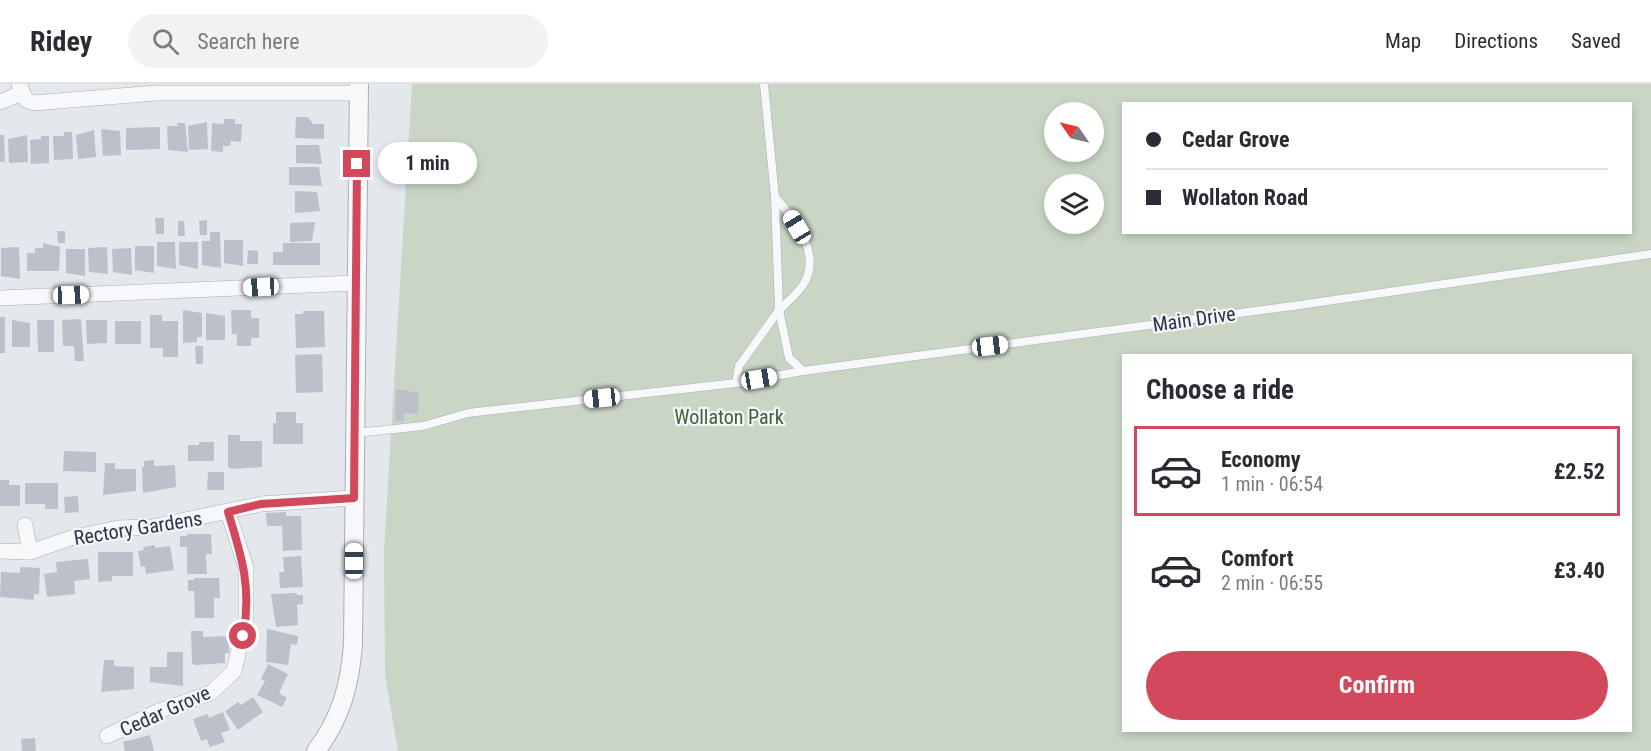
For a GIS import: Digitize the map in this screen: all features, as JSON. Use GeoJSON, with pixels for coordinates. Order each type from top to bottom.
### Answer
{"type":"FeatureCollection","features":[{"type":"Feature","properties":{"kind":"street"},"geometry":{"type":"LineString","coordinates":[[0,102],[20,89],[26,100],[34,104],[156,88],[358,89],[351,668],[340,714],[316,751]]}},
{"type":"Feature","properties":{"kind":"street"},"geometry":{"type":"LineString","coordinates":[[0,298],[356,283]]}},
{"type":"Feature","properties":{"kind":"street","name":"Rectory Gardens"},"geometry":{"type":"LineString","coordinates":[[0,551],[30,552],[71,538],[118,528],[152,527],[261,504],[354,498]]}},
{"type":"Feature","properties":{"kind":"street","name":"Cedar Grove"},"geometry":{"type":"LineString","coordinates":[[107,736],[159,711],[211,693],[234,671],[246,619],[246,567],[228,512]]}},
{"type":"Feature","properties":{"kind":"street"},"geometry":{"type":"LineString","coordinates":[[25,525],[30,552]]}},
{"type":"Feature","properties":{"kind":"lane"},"geometry":{"type":"LineString","coordinates":[[764,84],[775,196],[779,310],[789,358],[803,371]]}},
{"type":"Feature","properties":{"kind":"lane"},"geometry":{"type":"LineString","coordinates":[[736,383],[739,366],[779,310],[798,292],[810,271],[806,242],[788,211],[775,196]]}},
{"type":"Feature","properties":{"kind":"lane","name":"Main Drive"},"geometry":{"type":"LineString","coordinates":[[354,433],[423,426],[468,413],[736,383],[803,371],[1293,306],[1651,254]]}},
{"type":"Feature","properties":{"kind":"green space","name":"Wollaton Park"},"geometry":{"type":"Polygon","coordinates":[[[412,84],[1651,84],[1651,751],[398,751],[385,675],[384,550],[412,84]]]}},
{"type":"Feature","properties":{"kind":"building"},"geometry":{"type":"Polygon","coordinates":[[[296,117],[308,117],[313,124],[324,124],[324,139],[295,138],[296,117]]]}},
{"type":"Feature","properties":{"kind":"building"},"geometry":{"type":"Polygon","coordinates":[[[224,119],[235,119],[235,124],[242,124],[241,142],[231,141],[230,146],[223,146],[223,152],[211,151],[212,123],[224,124],[224,119]]]}},
{"type":"Feature","properties":{"kind":"building"},"geometry":{"type":"Polygon","coordinates":[[[207,122],[208,149],[189,150],[188,126],[207,122]]]}},
{"type":"Feature","properties":{"kind":"building"},"geometry":{"type":"Polygon","coordinates":[[[177,123],[185,123],[188,152],[168,150],[167,126],[178,126],[177,123]]]}},
{"type":"Feature","properties":{"kind":"building"},"geometry":{"type":"Polygon","coordinates":[[[160,127],[160,149],[126,150],[126,128],[160,127]]]}},
{"type":"Feature","properties":{"kind":"building"},"geometry":{"type":"Polygon","coordinates":[[[101,129],[120,131],[121,155],[103,156],[101,129]]]}},
{"type":"Feature","properties":{"kind":"building"},"geometry":{"type":"Polygon","coordinates":[[[94,130],[96,157],[78,159],[76,135],[94,130]]]}},
{"type":"Feature","properties":{"kind":"building"},"geometry":{"type":"Polygon","coordinates":[[[64,132],[72,132],[73,159],[54,160],[53,136],[64,136],[64,132]]]}},
{"type":"Feature","properties":{"kind":"building"},"geometry":{"type":"Polygon","coordinates":[[[0,135],[4,135],[5,162],[0,162],[0,135]]]}},
{"type":"Feature","properties":{"kind":"building"},"geometry":{"type":"Polygon","coordinates":[[[27,135],[28,162],[9,163],[8,139],[27,135]]]}},
{"type":"Feature","properties":{"kind":"building"},"geometry":{"type":"Polygon","coordinates":[[[41,136],[49,136],[49,163],[31,164],[30,140],[41,139],[41,136]]]}},
{"type":"Feature","properties":{"kind":"building"},"geometry":{"type":"Polygon","coordinates":[[[296,145],[319,145],[322,164],[296,163],[296,145]]]}},
{"type":"Feature","properties":{"kind":"building"},"geometry":{"type":"Polygon","coordinates":[[[289,167],[319,167],[322,186],[289,185],[289,167]]]}},
{"type":"Feature","properties":{"kind":"building"},"geometry":{"type":"Polygon","coordinates":[[[295,191],[317,192],[320,211],[295,213],[295,191]]]}},
{"type":"Feature","properties":{"kind":"building"},"geometry":{"type":"Polygon","coordinates":[[[155,218],[164,218],[164,234],[156,234],[155,218]]]}},
{"type":"Feature","properties":{"kind":"building"},"geometry":{"type":"Polygon","coordinates":[[[207,220],[207,235],[200,235],[199,221],[207,220]]]}},
{"type":"Feature","properties":{"kind":"building"},"geometry":{"type":"Polygon","coordinates":[[[178,221],[184,221],[185,236],[178,236],[178,221]]]}},
{"type":"Feature","properties":{"kind":"building"},"geometry":{"type":"Polygon","coordinates":[[[315,222],[312,241],[290,242],[290,223],[315,222]]]}},
{"type":"Feature","properties":{"kind":"building"},"geometry":{"type":"Polygon","coordinates":[[[57,231],[65,231],[65,243],[58,243],[57,231]]]}},
{"type":"Feature","properties":{"kind":"building"},"geometry":{"type":"Polygon","coordinates":[[[210,232],[220,232],[221,268],[202,265],[202,241],[210,241],[210,232]]]}},
{"type":"Feature","properties":{"kind":"building"},"geometry":{"type":"Polygon","coordinates":[[[224,240],[243,240],[243,266],[224,263],[224,240]]]}},
{"type":"Feature","properties":{"kind":"building"},"geometry":{"type":"Polygon","coordinates":[[[157,242],[175,242],[176,269],[157,266],[157,242]]]}},
{"type":"Feature","properties":{"kind":"building"},"geometry":{"type":"Polygon","coordinates":[[[179,242],[198,242],[198,269],[179,265],[179,242]]]}},
{"type":"Feature","properties":{"kind":"building"},"geometry":{"type":"Polygon","coordinates":[[[43,243],[60,247],[59,271],[27,271],[27,253],[35,253],[35,248],[43,248],[43,243]]]}},
{"type":"Feature","properties":{"kind":"building"},"geometry":{"type":"Polygon","coordinates":[[[283,243],[320,243],[320,265],[273,265],[273,252],[283,252],[283,243]]]}},
{"type":"Feature","properties":{"kind":"building"},"geometry":{"type":"Polygon","coordinates":[[[135,246],[154,246],[154,273],[135,270],[135,246]]]}},
{"type":"Feature","properties":{"kind":"building"},"geometry":{"type":"Polygon","coordinates":[[[19,247],[20,279],[1,276],[1,248],[19,247]]]}},
{"type":"Feature","properties":{"kind":"building"},"geometry":{"type":"Polygon","coordinates":[[[107,247],[108,274],[89,272],[88,248],[107,247]]]}},
{"type":"Feature","properties":{"kind":"building"},"geometry":{"type":"Polygon","coordinates":[[[131,248],[132,275],[113,272],[112,249],[131,248]]]}},
{"type":"Feature","properties":{"kind":"building"},"geometry":{"type":"Polygon","coordinates":[[[66,249],[85,249],[85,276],[66,273],[66,249]]]}},
{"type":"Feature","properties":{"kind":"building"},"geometry":{"type":"Polygon","coordinates":[[[248,250],[258,251],[258,264],[247,264],[248,250]]]}},
{"type":"Feature","properties":{"kind":"building"},"geometry":{"type":"Polygon","coordinates":[[[183,310],[202,313],[202,337],[197,337],[197,342],[183,343],[183,310]]]}},
{"type":"Feature","properties":{"kind":"building"},"geometry":{"type":"Polygon","coordinates":[[[231,310],[251,310],[251,318],[259,318],[259,338],[251,338],[251,346],[237,346],[237,334],[232,334],[231,310]]]}},
{"type":"Feature","properties":{"kind":"building"},"geometry":{"type":"Polygon","coordinates":[[[303,311],[324,311],[325,347],[296,348],[295,314],[303,314],[303,311]]]}},
{"type":"Feature","properties":{"kind":"building"},"geometry":{"type":"Polygon","coordinates":[[[206,313],[225,316],[225,340],[206,340],[206,313]]]}},
{"type":"Feature","properties":{"kind":"building"},"geometry":{"type":"Polygon","coordinates":[[[150,315],[162,315],[162,321],[178,321],[178,357],[163,357],[163,348],[150,348],[150,315]]]}},
{"type":"Feature","properties":{"kind":"building"},"geometry":{"type":"Polygon","coordinates":[[[0,317],[5,317],[5,353],[0,353],[0,317]]]}},
{"type":"Feature","properties":{"kind":"building"},"geometry":{"type":"Polygon","coordinates":[[[81,319],[84,361],[75,361],[74,346],[63,346],[62,320],[81,319]]]}},
{"type":"Feature","properties":{"kind":"building"},"geometry":{"type":"Polygon","coordinates":[[[12,320],[30,323],[30,347],[12,347],[12,320]]]}},
{"type":"Feature","properties":{"kind":"building"},"geometry":{"type":"Polygon","coordinates":[[[37,320],[54,320],[54,352],[38,352],[37,320]]]}},
{"type":"Feature","properties":{"kind":"building"},"geometry":{"type":"Polygon","coordinates":[[[86,320],[107,320],[107,343],[87,344],[86,320]]]}},
{"type":"Feature","properties":{"kind":"building"},"geometry":{"type":"Polygon","coordinates":[[[115,321],[141,321],[141,344],[115,344],[115,321]]]}},
{"type":"Feature","properties":{"kind":"building"},"geometry":{"type":"Polygon","coordinates":[[[195,346],[203,346],[203,364],[196,364],[195,346]]]}},
{"type":"Feature","properties":{"kind":"building"},"geometry":{"type":"Polygon","coordinates":[[[322,354],[323,392],[296,393],[295,355],[322,354]]]}},
{"type":"Feature","properties":{"kind":"building"},"geometry":{"type":"Polygon","coordinates":[[[396,389],[419,393],[418,414],[404,413],[404,421],[395,421],[396,389]]]}},
{"type":"Feature","properties":{"kind":"building"},"geometry":{"type":"Polygon","coordinates":[[[276,412],[296,412],[296,423],[303,423],[303,444],[273,444],[273,423],[276,423],[276,412]]]}},
{"type":"Feature","properties":{"kind":"building"},"geometry":{"type":"Polygon","coordinates":[[[228,435],[240,435],[240,441],[262,441],[262,467],[232,469],[228,467],[228,435]]]}},
{"type":"Feature","properties":{"kind":"building"},"geometry":{"type":"Polygon","coordinates":[[[199,442],[214,442],[214,461],[188,461],[188,445],[199,445],[199,442]]]}},
{"type":"Feature","properties":{"kind":"building"},"geometry":{"type":"Polygon","coordinates":[[[64,451],[96,452],[96,472],[63,471],[64,451]]]}},
{"type":"Feature","properties":{"kind":"building"},"geometry":{"type":"Polygon","coordinates":[[[154,460],[154,466],[175,465],[176,487],[143,493],[142,467],[144,467],[144,461],[154,460]]]}},
{"type":"Feature","properties":{"kind":"building"},"geometry":{"type":"Polygon","coordinates":[[[105,463],[115,463],[115,469],[136,469],[136,491],[103,495],[105,463]]]}},
{"type":"Feature","properties":{"kind":"building"},"geometry":{"type":"Polygon","coordinates":[[[208,472],[224,472],[224,490],[207,490],[208,472]]]}},
{"type":"Feature","properties":{"kind":"building"},"geometry":{"type":"Polygon","coordinates":[[[0,480],[9,480],[9,485],[20,485],[20,506],[0,506],[0,480]]]}},
{"type":"Feature","properties":{"kind":"building"},"geometry":{"type":"Polygon","coordinates":[[[25,483],[58,483],[58,509],[45,509],[45,504],[25,504],[25,483]]]}},
{"type":"Feature","properties":{"kind":"building"},"geometry":{"type":"Polygon","coordinates":[[[78,496],[79,512],[65,513],[64,497],[78,496]]]}},
{"type":"Feature","properties":{"kind":"building"},"geometry":{"type":"Polygon","coordinates":[[[286,512],[286,516],[301,516],[302,550],[283,551],[282,526],[267,526],[266,513],[286,512]]]}},
{"type":"Feature","properties":{"kind":"building"},"geometry":{"type":"Polygon","coordinates":[[[187,534],[211,534],[212,554],[206,554],[207,574],[187,574],[187,547],[180,547],[180,536],[187,536],[187,534]]]}},
{"type":"Feature","properties":{"kind":"building"},"geometry":{"type":"Polygon","coordinates":[[[155,545],[155,548],[170,546],[174,570],[146,574],[145,566],[141,567],[138,551],[144,550],[143,547],[155,545]]]}},
{"type":"Feature","properties":{"kind":"building"},"geometry":{"type":"Polygon","coordinates":[[[98,552],[133,552],[133,576],[112,576],[112,581],[98,582],[98,552]]]}},
{"type":"Feature","properties":{"kind":"building"},"geometry":{"type":"Polygon","coordinates":[[[301,556],[303,587],[280,588],[279,572],[284,572],[283,557],[301,556]]]}},
{"type":"Feature","properties":{"kind":"building"},"geometry":{"type":"Polygon","coordinates":[[[88,559],[90,579],[74,581],[75,594],[47,597],[44,574],[57,572],[56,562],[88,559]]]}},
{"type":"Feature","properties":{"kind":"building"},"geometry":{"type":"Polygon","coordinates":[[[20,567],[40,568],[39,594],[34,594],[34,600],[0,597],[1,572],[20,573],[20,567]]]}},
{"type":"Feature","properties":{"kind":"building"},"geometry":{"type":"Polygon","coordinates":[[[194,578],[219,578],[220,598],[214,598],[214,618],[195,618],[194,591],[188,591],[188,580],[194,580],[194,578]]]}},
{"type":"Feature","properties":{"kind":"building"},"geometry":{"type":"Polygon","coordinates":[[[271,594],[303,595],[303,604],[297,605],[298,625],[276,627],[271,594]]]}},
{"type":"Feature","properties":{"kind":"building"},"geometry":{"type":"Polygon","coordinates":[[[267,629],[298,636],[297,645],[291,644],[288,665],[266,662],[267,629]]]}},
{"type":"Feature","properties":{"kind":"building"},"geometry":{"type":"Polygon","coordinates":[[[191,631],[203,631],[203,637],[229,636],[229,653],[225,653],[225,663],[195,665],[192,663],[191,631]]]}},
{"type":"Feature","properties":{"kind":"building"},"geometry":{"type":"Polygon","coordinates":[[[167,652],[183,652],[183,686],[150,682],[150,667],[167,667],[167,652]]]}},
{"type":"Feature","properties":{"kind":"building"},"geometry":{"type":"Polygon","coordinates":[[[104,660],[114,660],[114,666],[134,667],[134,689],[101,692],[104,660]]]}},
{"type":"Feature","properties":{"kind":"building"},"geometry":{"type":"Polygon","coordinates":[[[268,664],[288,674],[279,693],[287,698],[282,707],[257,695],[265,681],[261,679],[268,664]]]}},
{"type":"Feature","properties":{"kind":"building"},"geometry":{"type":"Polygon","coordinates":[[[253,697],[263,712],[238,730],[225,711],[238,702],[241,705],[253,697]]]}},
{"type":"Feature","properties":{"kind":"building"},"geometry":{"type":"Polygon","coordinates":[[[223,712],[230,730],[221,733],[225,742],[210,747],[207,739],[201,741],[193,719],[208,714],[209,718],[223,712]]]}},
{"type":"Feature","properties":{"kind":"building"},"geometry":{"type":"Polygon","coordinates":[[[150,735],[154,751],[125,751],[123,742],[150,735]]]}},
{"type":"Feature","properties":{"kind":"building"},"geometry":{"type":"Polygon","coordinates":[[[35,738],[36,751],[22,751],[21,739],[35,738]]]}},
{"type":"Feature","properties":{"kind":"route"},"geometry":{"type":"LineString","coordinates":[[243,636],[246,619],[246,567],[228,512],[261,504],[354,498],[357,164]]}}]}
